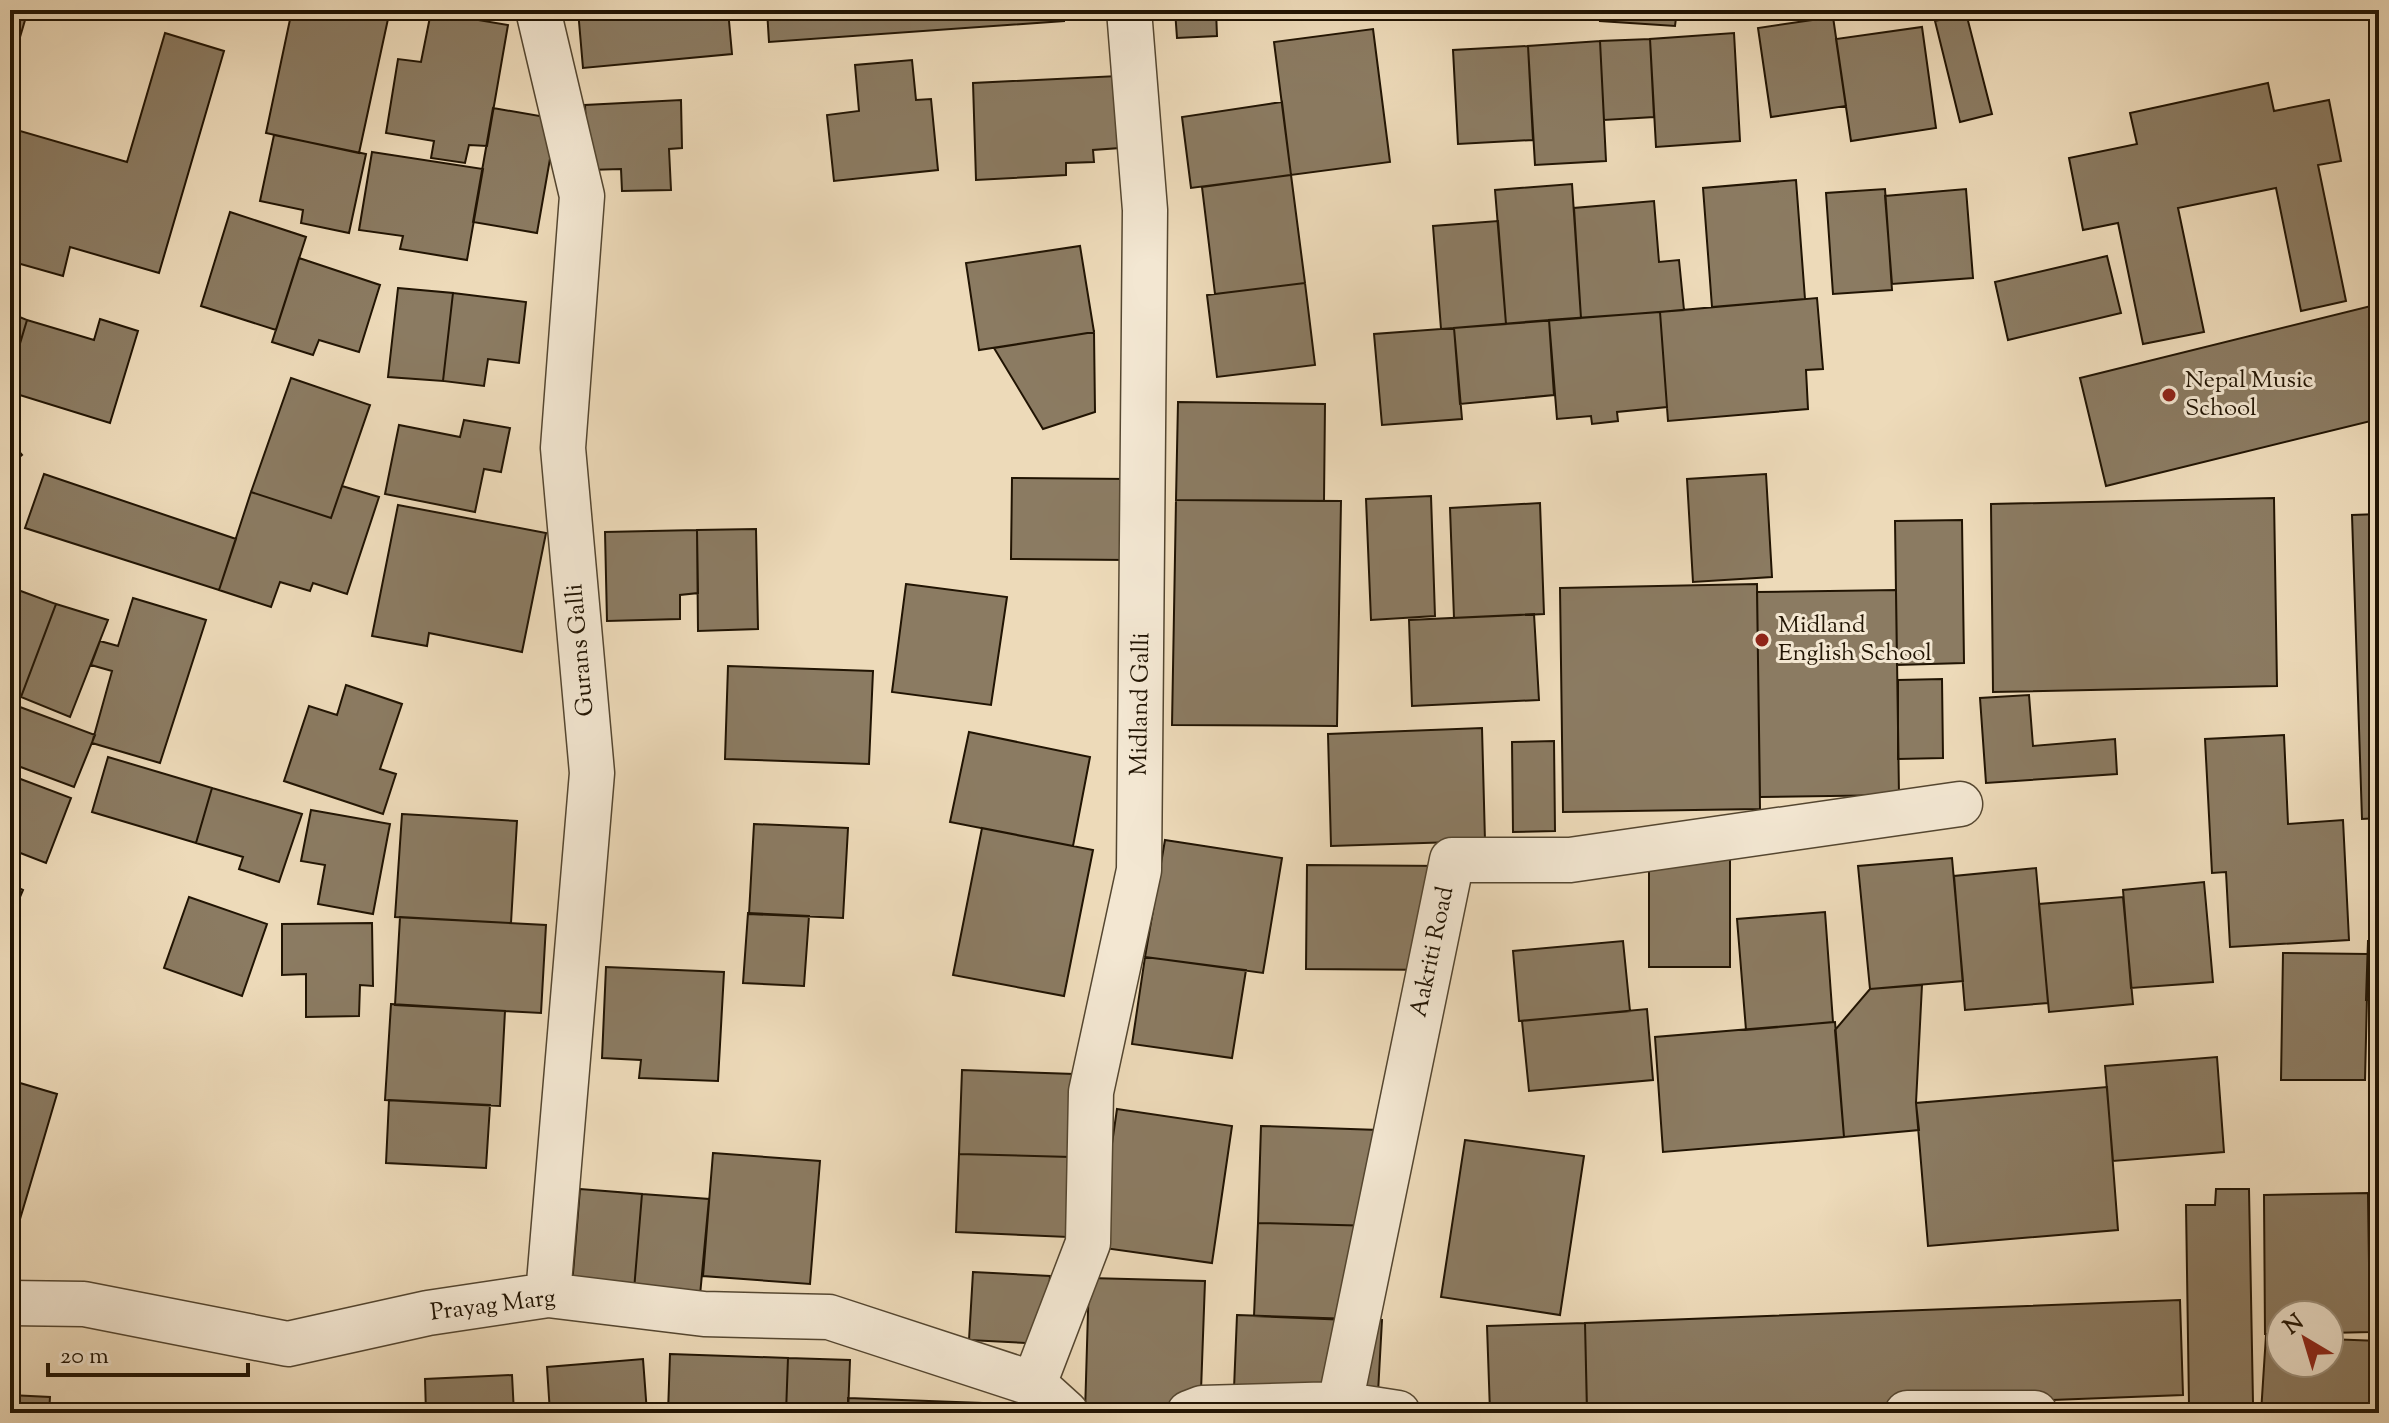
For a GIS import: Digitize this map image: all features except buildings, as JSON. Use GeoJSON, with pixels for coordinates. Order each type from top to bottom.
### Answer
{"type":"FeatureCollection","features":[{"type":"Feature","properties":{"kind":"street","name":"Gurans Galli"},"geometry":{"type":"LineString","coordinates":[[538,10],[582,196],[563,448],[592,773],[548,1295]]}},
{"type":"Feature","properties":{"kind":"street","name":"Midland Galli"},"geometry":{"type":"LineString","coordinates":[[1041,1398],[1088,1243],[1091,1092],[1139,870],[1145,210],[1129,10]]}},
{"type":"Feature","properties":{"kind":"street","name":"Aakriti Road"},"geometry":{"type":"LineString","coordinates":[[1340,1404],[1452,860],[1570,860],[1960,804]]}},
{"type":"Feature","properties":{"kind":"street","name":"Prayag Marg"},"geometry":{"type":"LineString","coordinates":[[10,1303],[84,1304],[288,1344],[428,1313],[548,1295],[704,1314],[829,1317],[1041,1398]]}},
{"type":"Feature","properties":{"kind":"street"},"geometry":{"type":"LineString","coordinates":[[1041,1398],[1066,1413]]}},
{"type":"Feature","properties":{"kind":"street"},"geometry":{"type":"LineString","coordinates":[[1189,1413],[1202,1408],[1340,1404],[1398,1413]]}},
{"type":"Feature","properties":{"kind":"street"},"geometry":{"type":"LineString","coordinates":[[1917,1412],[2035,1413]]}},
{"type":"Feature","properties":{"kind":"place","name":"Nepal Music School"},"geometry":{"type":"Point","coordinates":[2169,395]}},
{"type":"Feature","properties":{"kind":"place","name":"Midland English School"},"geometry":{"type":"Point","coordinates":[1762,640]}}]}
